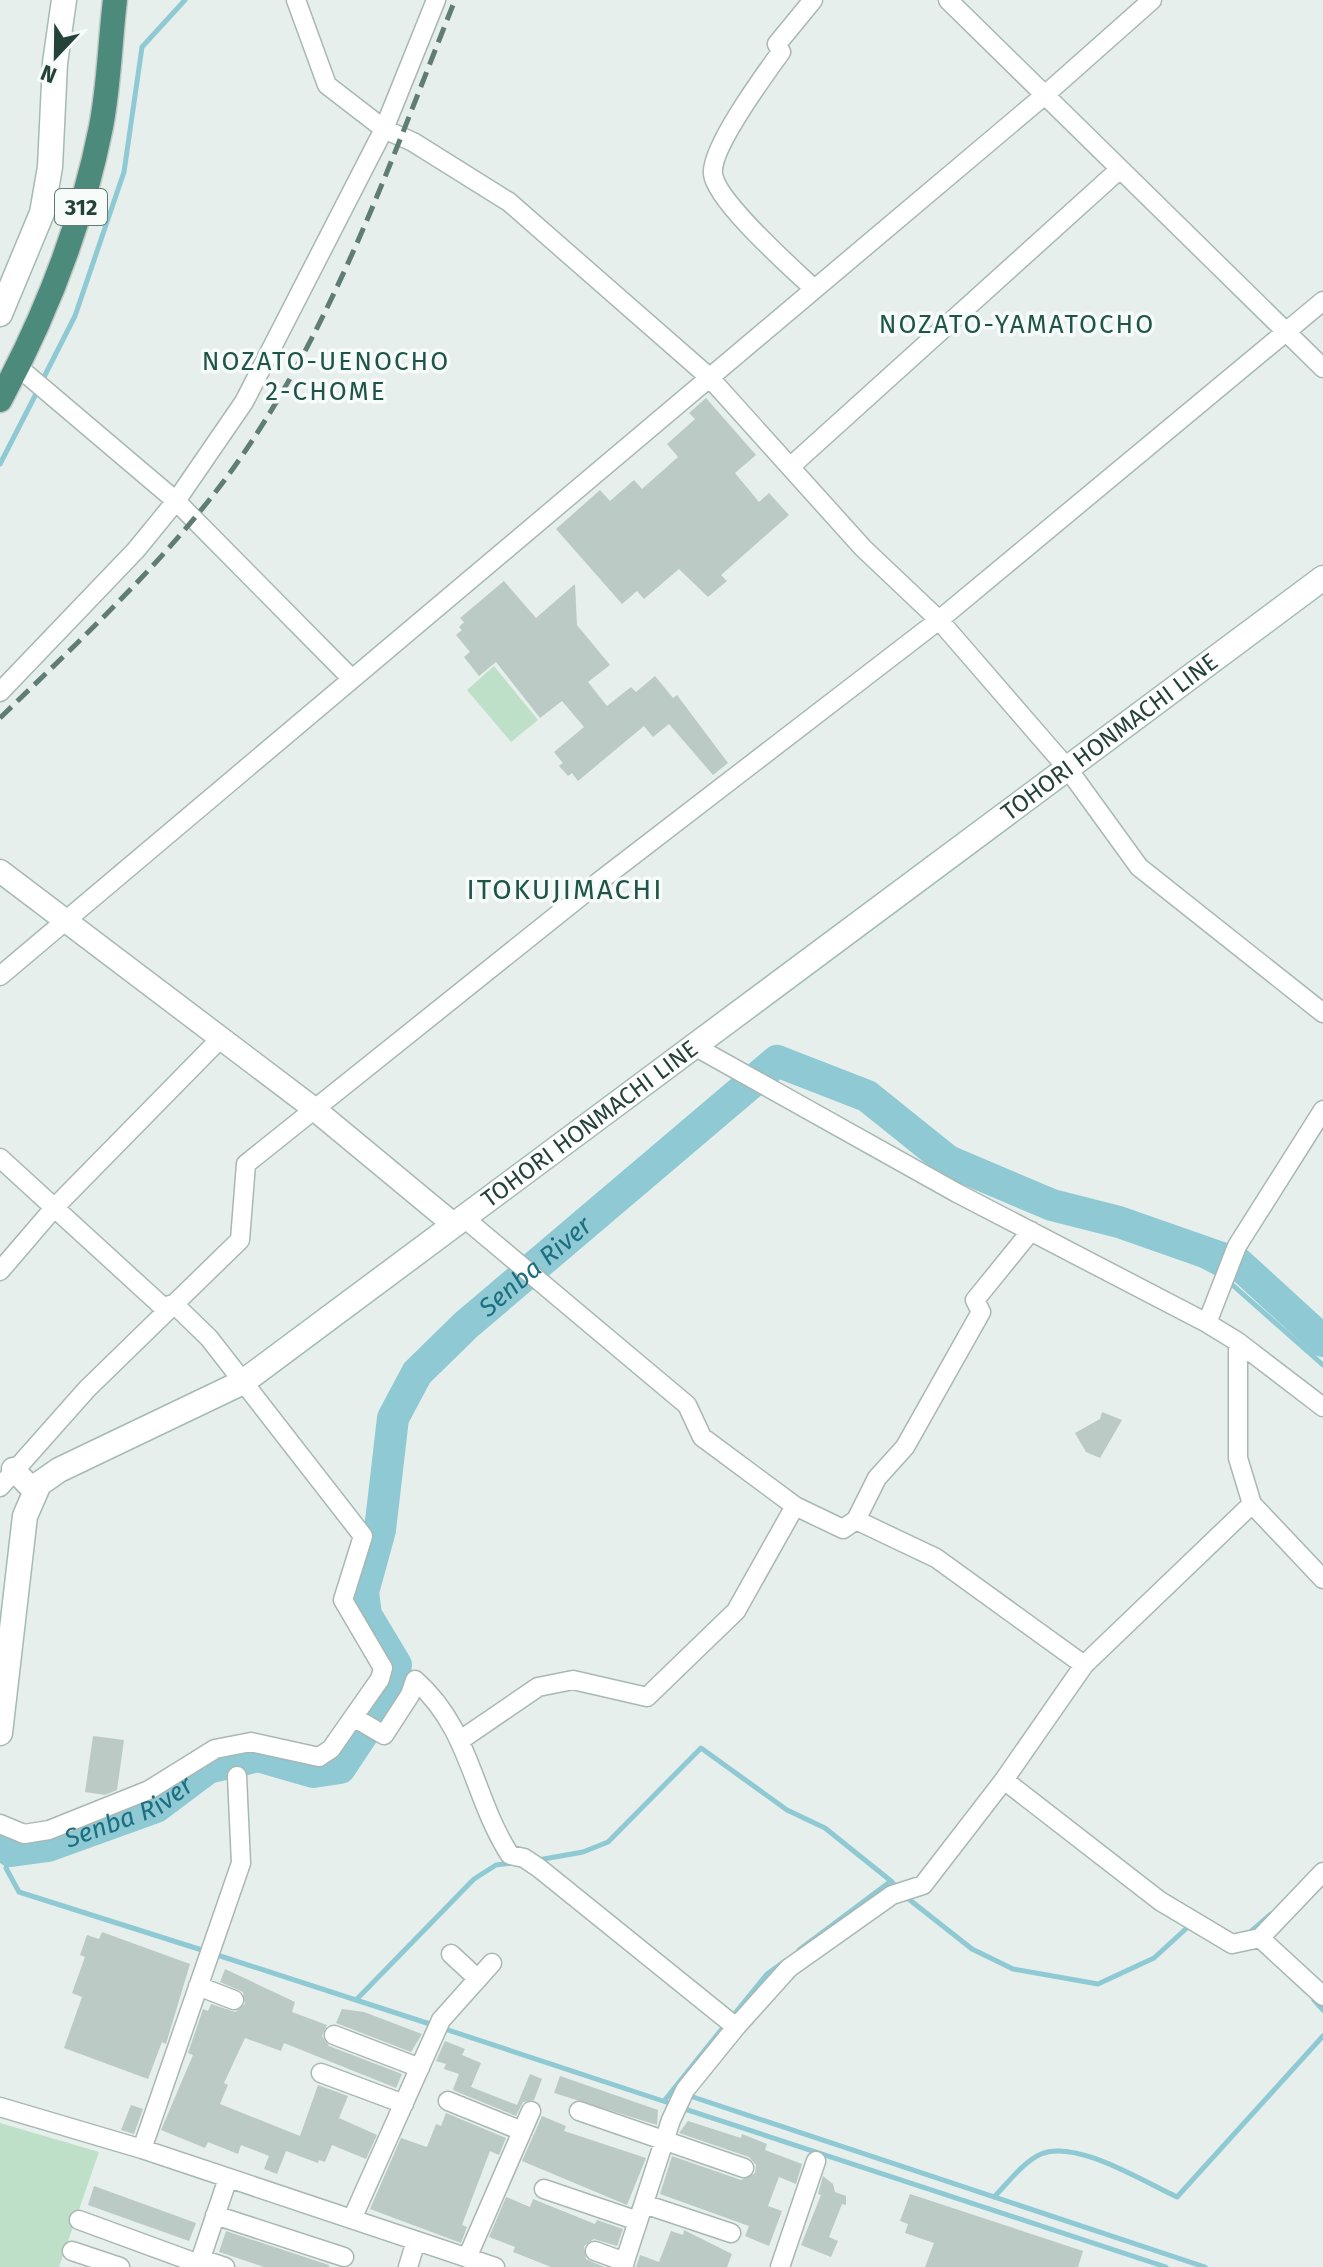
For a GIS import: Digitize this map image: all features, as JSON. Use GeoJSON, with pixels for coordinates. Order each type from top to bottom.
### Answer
{"type":"FeatureCollection","features":[{"type":"Feature","properties":{"kind":"highway","name":"312"},"geometry":{"type":"LineString","coordinates":[[0,400],[18,367],[60,269],[88,187],[101,124],[115,0]]}},
{"type":"Feature","properties":{"kind":"main road"},"geometry":{"type":"LineString","coordinates":[[0,314],[42,213],[50,167],[55,63],[64,0]]}},
{"type":"Feature","properties":{"kind":"main road","name":"TOHORI HONMACHI LINE"},"geometry":{"type":"LineString","coordinates":[[35,1492],[59,1470],[243,1382],[1323,578]]}},
{"type":"Feature","properties":{"kind":"main road"},"geometry":{"type":"LineString","coordinates":[[0,1733],[25,1516],[35,1492]]}},
{"type":"Feature","properties":{"kind":"street"},"geometry":{"type":"LineString","coordinates":[[296,0],[327,85],[384,129],[413,142],[509,202],[709,377],[863,548],[939,620],[1068,769],[1139,867],[1323,1013]]}},
{"type":"Feature","properties":{"kind":"street"},"geometry":{"type":"LineString","coordinates":[[0,692],[136,550],[176,501],[244,402],[384,129],[436,0]]}},
{"type":"Feature","properties":{"kind":"street"},"geometry":{"type":"LineString","coordinates":[[813,0],[777,44],[781,52],[722,142],[712,172],[718,189],[739,214],[813,288]]}},
{"type":"Feature","properties":{"kind":"street"},"geometry":{"type":"LineString","coordinates":[[948,0],[1323,368]]}},
{"type":"Feature","properties":{"kind":"street"},"geometry":{"type":"LineString","coordinates":[[0,976],[1046,94],[1152,0]]}},
{"type":"Feature","properties":{"kind":"street"},"geometry":{"type":"LineString","coordinates":[[790,467],[1120,169]]}},
{"type":"Feature","properties":{"kind":"street"},"geometry":{"type":"LineString","coordinates":[[35,1492],[7,1478],[87,1389],[240,1240],[246,1164],[601,880],[939,620],[1323,301]]}},
{"type":"Feature","properties":{"kind":"street"},"geometry":{"type":"LineString","coordinates":[[18,367],[176,501],[352,679]]}},
{"type":"Feature","properties":{"kind":"street"},"geometry":{"type":"LineString","coordinates":[[0,871],[522,1268],[687,1405],[702,1437],[795,1506],[843,1529],[856,1520],[877,1478],[905,1447],[981,1312],[975,1300],[1031,1231]]}},
{"type":"Feature","properties":{"kind":"street"},"geometry":{"type":"LineString","coordinates":[[0,1271],[54,1208],[220,1039]]}},
{"type":"Feature","properties":{"kind":"street"},"geometry":{"type":"LineString","coordinates":[[696,1047],[1031,1231],[1207,1323],[1238,1342],[1323,1407]]}},
{"type":"Feature","properties":{"kind":"street"},"geometry":{"type":"LineString","coordinates":[[1207,1323],[1237,1246],[1323,1110]]}},
{"type":"Feature","properties":{"kind":"street"},"geometry":{"type":"LineString","coordinates":[[0,1158],[163,1307],[174,1304]]}},
{"type":"Feature","properties":{"kind":"street"},"geometry":{"type":"LineString","coordinates":[[0,1824],[24,1834],[49,1830],[149,1790],[215,1749],[251,1742],[319,1757],[331,1749],[355,1718],[383,1668],[343,1600],[363,1536],[209,1338],[174,1304]]}},
{"type":"Feature","properties":{"kind":"street"},"geometry":{"type":"LineString","coordinates":[[1238,1342],[1238,1458],[1252,1504],[1323,1579]]}},
{"type":"Feature","properties":{"kind":"street"},"geometry":{"type":"LineString","coordinates":[[595,2251],[624,2264],[671,2120],[685,2090],[736,2027],[789,1968],[892,1895],[923,1885],[1004,1780],[1084,1665],[1252,1504]]}},
{"type":"Feature","properties":{"kind":"street"},"geometry":{"type":"LineString","coordinates":[[462,1739],[538,1687],[573,1680],[647,1697],[736,1611],[795,1506]]}},
{"type":"Feature","properties":{"kind":"street"},"geometry":{"type":"LineString","coordinates":[[856,1520],[936,1558],[1084,1665]]}},
{"type":"Feature","properties":{"kind":"street"},"geometry":{"type":"LineString","coordinates":[[355,1718],[384,1735],[410,1695],[415,1680],[430,1693],[462,1739],[491,1826],[510,1855],[524,1858],[539,1868],[736,2027]]}},
{"type":"Feature","properties":{"kind":"street"},"geometry":{"type":"LineString","coordinates":[[142,2149],[241,1863],[237,1776]]}},
{"type":"Feature","properties":{"kind":"street"},"geometry":{"type":"LineString","coordinates":[[1004,1780],[1160,1901],[1232,1944],[1260,1938],[1323,1872]]}},
{"type":"Feature","properties":{"kind":"street"},"geometry":{"type":"LineString","coordinates":[[1260,1938],[1323,1996]]}},
{"type":"Feature","properties":{"kind":"street"},"geometry":{"type":"LineString","coordinates":[[451,1954],[478,1979]]}},
{"type":"Feature","properties":{"kind":"street"},"geometry":{"type":"LineString","coordinates":[[352,2219],[438,2027],[492,1963]]}},
{"type":"Feature","properties":{"kind":"street"},"geometry":{"type":"LineString","coordinates":[[198,1986],[234,2000]]}},
{"type":"Feature","properties":{"kind":"street"},"geometry":{"type":"LineString","coordinates":[[334,2035],[420,2068]]}},
{"type":"Feature","properties":{"kind":"street"},"geometry":{"type":"LineString","coordinates":[[321,2073],[404,2104]]}},
{"type":"Feature","properties":{"kind":"street"},"geometry":{"type":"LineString","coordinates":[[448,2101],[522,2131]]}},
{"type":"Feature","properties":{"kind":"street"},"geometry":{"type":"LineString","coordinates":[[0,2107],[142,2149],[495,2267]]}},
{"type":"Feature","properties":{"kind":"street"},"geometry":{"type":"LineString","coordinates":[[467,2258],[531,2111]]}},
{"type":"Feature","properties":{"kind":"street"},"geometry":{"type":"LineString","coordinates":[[579,2111],[744,2168]]}},
{"type":"Feature","properties":{"kind":"street"},"geometry":{"type":"LineString","coordinates":[[780,2267],[816,2161]]}},
{"type":"Feature","properties":{"kind":"street"},"geometry":{"type":"LineString","coordinates":[[199,2263],[228,2178]]}},
{"type":"Feature","properties":{"kind":"street"},"geometry":{"type":"LineString","coordinates":[[544,2189],[731,2233]]}},
{"type":"Feature","properties":{"kind":"street"},"geometry":{"type":"LineString","coordinates":[[215,2215],[344,2257]]}},
{"type":"Feature","properties":{"kind":"street"},"geometry":{"type":"LineString","coordinates":[[79,2220],[199,2263],[225,2267]]}},
{"type":"Feature","properties":{"kind":"street"},"geometry":{"type":"LineString","coordinates":[[408,2267],[416,2241]]}},
{"type":"Feature","properties":{"kind":"street"},"geometry":{"type":"LineString","coordinates":[[72,2251],[120,2267]]}},
{"type":"Feature","properties":{"kind":"green space"},"geometry":{"type":"Polygon","coordinates":[[[494,666],[538,720],[511,742],[467,690],[494,666]]]}},
{"type":"Feature","properties":{"kind":"green space"},"geometry":{"type":"Polygon","coordinates":[[[0,2123],[99,2152],[59,2267],[0,2267],[0,2123]]]}},
{"type":"Feature","properties":{"kind":"building"},"geometry":{"type":"Polygon","coordinates":[[[706,398],[756,455],[735,473],[759,502],[769,493],[789,515],[721,575],[727,581],[708,597],[679,569],[644,599],[637,591],[622,604],[556,529],[600,490],[610,501],[634,480],[642,489],[678,457],[667,444],[695,419],[689,413],[706,398]]]}},
{"type":"Feature","properties":{"kind":"building"},"geometry":{"type":"Polygon","coordinates":[[[504,581],[536,618],[575,584],[577,625],[610,665],[588,682],[607,706],[631,687],[636,692],[655,676],[673,698],[677,695],[728,763],[713,775],[669,724],[653,737],[644,726],[578,781],[572,773],[568,776],[559,766],[563,763],[554,752],[584,727],[562,701],[540,718],[496,662],[479,676],[464,657],[470,652],[456,635],[462,630],[459,627],[464,622],[460,618],[504,581]]]}},
{"type":"Feature","properties":{"kind":"building"},"geometry":{"type":"Polygon","coordinates":[[[1102,1412],[1122,1420],[1100,1458],[1086,1452],[1075,1433],[1100,1419],[1102,1412]]]}},
{"type":"Feature","properties":{"kind":"building"},"geometry":{"type":"Polygon","coordinates":[[[93,1736],[124,1740],[117,1790],[105,1795],[85,1792],[93,1736]]]}},
{"type":"Feature","properties":{"kind":"building"},"geometry":{"type":"Polygon","coordinates":[[[102,1932],[190,1964],[166,2044],[162,2042],[148,2079],[64,2048],[82,1997],[72,1993],[85,1957],[80,1955],[87,1935],[99,1939],[102,1932]]]}},
{"type":"Feature","properties":{"kind":"building"},"geometry":{"type":"Polygon","coordinates":[[[225,1969],[295,2002],[292,2012],[327,2025],[322,2036],[329,2046],[402,2074],[396,2088],[284,2043],[281,2051],[245,2038],[224,2083],[228,2085],[220,2104],[300,2136],[318,2085],[348,2096],[339,2118],[377,2135],[366,2159],[332,2145],[325,2162],[319,2160],[318,2163],[286,2151],[277,2174],[264,2169],[269,2156],[241,2145],[238,2154],[208,2142],[205,2148],[161,2130],[193,2055],[188,2053],[203,2009],[208,2011],[211,2004],[235,2012],[245,2004],[243,1992],[220,1982],[225,1969]]]}},
{"type":"Feature","properties":{"kind":"building"},"geometry":{"type":"Polygon","coordinates":[[[342,2009],[364,2012],[422,2034],[411,2052],[336,2023],[342,2009]]]}},
{"type":"Feature","properties":{"kind":"building"},"geometry":{"type":"Polygon","coordinates":[[[445,2041],[465,2049],[462,2055],[481,2063],[471,2087],[517,2105],[530,2074],[542,2079],[534,2100],[523,2102],[516,2116],[455,2091],[453,2089],[459,2074],[444,2069],[446,2064],[436,2061],[445,2041]]]}},
{"type":"Feature","properties":{"kind":"building"},"geometry":{"type":"Polygon","coordinates":[[[560,2076],[658,2110],[657,2125],[554,2093],[560,2076]]]}},
{"type":"Feature","properties":{"kind":"building"},"geometry":{"type":"Polygon","coordinates":[[[131,2105],[143,2109],[134,2134],[121,2130],[131,2105]]]}},
{"type":"Feature","properties":{"kind":"building"},"geometry":{"type":"Polygon","coordinates":[[[446,2113],[506,2138],[499,2155],[490,2151],[462,2225],[467,2227],[461,2243],[370,2209],[401,2138],[427,2147],[436,2124],[441,2126],[446,2113]]]}},
{"type":"Feature","properties":{"kind":"building"},"geometry":{"type":"Polygon","coordinates":[[[542,2116],[566,2126],[564,2131],[646,2158],[627,2205],[522,2161],[542,2116]]]}},
{"type":"Feature","properties":{"kind":"building"},"geometry":{"type":"Polygon","coordinates":[[[688,2121],[741,2138],[742,2134],[767,2144],[765,2150],[802,2164],[796,2184],[779,2177],[768,2206],[782,2211],[769,2246],[745,2236],[749,2226],[660,2194],[672,2156],[741,2180],[755,2173],[756,2165],[749,2157],[679,2133],[688,2121]]]}},
{"type":"Feature","properties":{"kind":"building"},"geometry":{"type":"Polygon","coordinates":[[[823,2176],[833,2184],[835,2192],[846,2196],[846,2205],[842,2204],[829,2237],[838,2241],[831,2257],[801,2245],[821,2195],[818,2194],[823,2176]]]}},
{"type":"Feature","properties":{"kind":"building"},"geometry":{"type":"Polygon","coordinates":[[[94,2186],[196,2223],[189,2241],[88,2205],[94,2186]]]}},
{"type":"Feature","properties":{"kind":"building"},"geometry":{"type":"Polygon","coordinates":[[[910,2194],[1083,2251],[1078,2267],[925,2267],[934,2243],[905,2233],[908,2224],[900,2221],[910,2194]]]}},
{"type":"Feature","properties":{"kind":"building"},"geometry":{"type":"Polygon","coordinates":[[[506,2197],[530,2207],[533,2199],[595,2224],[597,2220],[623,2229],[617,2246],[594,2239],[584,2246],[586,2259],[604,2267],[551,2267],[513,2252],[515,2247],[489,2237],[506,2197]]]}},
{"type":"Feature","properties":{"kind":"building"},"geometry":{"type":"Polygon","coordinates":[[[684,2230],[732,2254],[727,2267],[636,2267],[640,2255],[659,2262],[671,2231],[683,2235],[684,2230]]]}},
{"type":"Feature","properties":{"kind":"building"},"geometry":{"type":"Polygon","coordinates":[[[226,2231],[329,2267],[264,2267],[219,2252],[226,2231]]]}},
{"type":"Feature","properties":{"kind":"waterway"},"geometry":{"type":"LineString","coordinates":[[42,381],[75,316],[124,172],[142,47],[185,0]]}},
{"type":"Feature","properties":{"kind":"waterway"},"geometry":{"type":"LineString","coordinates":[[0,464],[38,390]]}},
{"type":"Feature","properties":{"kind":"waterway","name":"Senba River"},"geometry":{"type":"LineString","coordinates":[[0,1844],[11,1851],[48,1846],[156,1807],[208,1768],[258,1756],[313,1772],[340,1768],[393,1688],[396,1665],[366,1615],[363,1592],[380,1530],[393,1418],[417,1373],[466,1325],[777,1061],[867,1096],[948,1161],[1052,1205],[1119,1222],[1239,1264],[1323,1341]]}},
{"type":"Feature","properties":{"kind":"waterway"},"geometry":{"type":"LineString","coordinates":[[1119,1222],[1220,1275]]}},
{"type":"Feature","properties":{"kind":"waterway"},"geometry":{"type":"LineString","coordinates":[[1228,1281],[1323,1365]]}},
{"type":"Feature","properties":{"kind":"waterway"},"geometry":{"type":"LineString","coordinates":[[538,1860],[583,1852],[608,1842],[701,1748],[787,1810],[825,1828],[891,1881]]}},
{"type":"Feature","properties":{"kind":"waterway"},"geometry":{"type":"LineString","coordinates":[[11,1851],[6,1868],[19,1892],[205,1951]]}},
{"type":"Feature","properties":{"kind":"waterway"},"geometry":{"type":"LineString","coordinates":[[356,2000],[474,1879],[496,1865],[512,1863]]}},
{"type":"Feature","properties":{"kind":"waterway"},"geometry":{"type":"LineString","coordinates":[[799,1950],[891,1881],[899,1890]]}},
{"type":"Feature","properties":{"kind":"waterway"},"geometry":{"type":"LineString","coordinates":[[906,1897],[972,1949],[1013,1969],[1098,1984],[1154,1958],[1189,1926]]}},
{"type":"Feature","properties":{"kind":"waterway"},"geometry":{"type":"LineString","coordinates":[[1248,1934],[1271,1914]]}},
{"type":"Feature","properties":{"kind":"waterway"},"geometry":{"type":"LineString","coordinates":[[214,1954],[433,2025]]}},
{"type":"Feature","properties":{"kind":"waterway"},"geometry":{"type":"LineString","coordinates":[[732,2017],[767,1974],[785,1961]]}},
{"type":"Feature","properties":{"kind":"waterway"},"geometry":{"type":"LineString","coordinates":[[1314,2000],[1323,2010]]}},
{"type":"Feature","properties":{"kind":"waterway"},"geometry":{"type":"LineString","coordinates":[[664,2101],[725,2025]]}},
{"type":"Feature","properties":{"kind":"waterway"},"geometry":{"type":"LineString","coordinates":[[442,2028],[672,2104]]}},
{"type":"Feature","properties":{"kind":"waterway"},"geometry":{"type":"LineString","coordinates":[[994,2197],[1028,2162],[1041,2154],[1056,2151],[1072,2152],[1110,2164],[1177,2197],[1323,2036]]}},
{"type":"Feature","properties":{"kind":"waterway"},"geometry":{"type":"LineString","coordinates":[[687,2095],[1205,2267]]}},
{"type":"Feature","properties":{"kind":"waterway"},"geometry":{"type":"LineString","coordinates":[[682,2108],[1166,2267]]}},
{"type":"Feature","properties":{"kind":"railway"},"geometry":{"type":"LineString","coordinates":[[0,718],[151,568],[206,504],[268,416],[330,302],[357,242],[455,0]]}},
{"type":"Feature","properties":{"kind":"district","name":"NOZATO-YAMATOCHO"},"geometry":{"type":"Point","coordinates":[1017,324]}},
{"type":"Feature","properties":{"kind":"district","name":"NOZATO-UENOCHO 2-CHOME"},"geometry":{"type":"Point","coordinates":[326,376]}},
{"type":"Feature","properties":{"kind":"district","name":"ITOKUJIMACHI"},"geometry":{"type":"Point","coordinates":[565,889]}}]}
